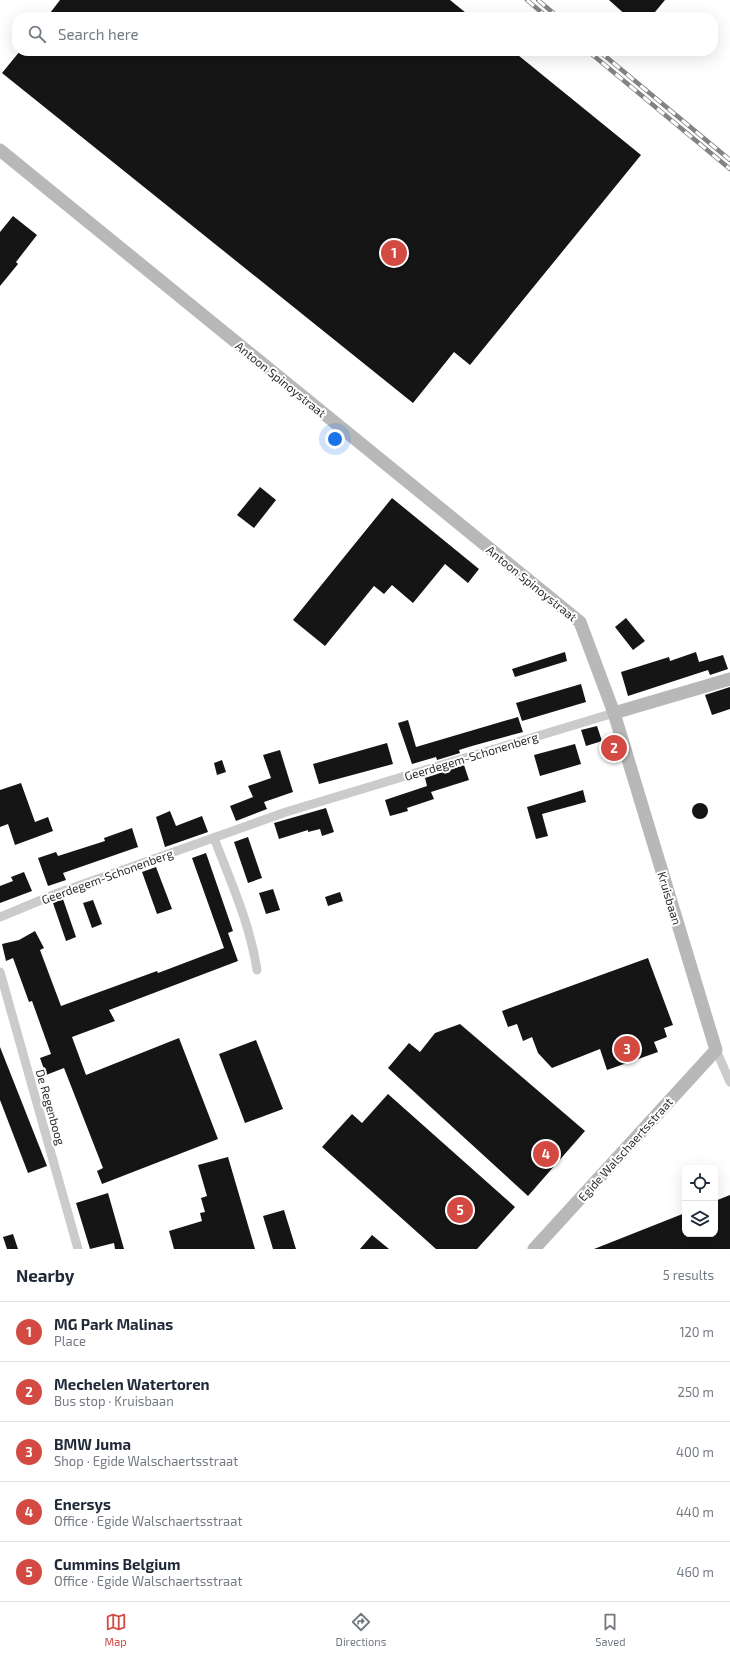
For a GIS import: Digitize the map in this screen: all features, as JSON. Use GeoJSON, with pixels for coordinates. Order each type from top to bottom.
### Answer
{"type":"FeatureCollection","features":[{"type":"Feature","properties":{"kind":"street","name":"Antoon Spinoystraat"},"geometry":{"type":"LineString","coordinates":[[0,150],[580,622],[614,713]]}},
{"type":"Feature","properties":{"kind":"street","name":"Geerdegem-Schonenberg"},"geometry":{"type":"LineString","coordinates":[[0,917],[58,893],[286,812],[730,679]]}},
{"type":"Feature","properties":{"kind":"street","name":"Kruisbaan"},"geometry":{"type":"LineString","coordinates":[[614,713],[716,1050],[730,1082]]}},
{"type":"Feature","properties":{"kind":"street"},"geometry":{"type":"LineString","coordinates":[[214,838],[248,926],[253,944],[257,970]]}},
{"type":"Feature","properties":{"kind":"street","name":"De Regenboog"},"geometry":{"type":"LineString","coordinates":[[0,972],[78,1249]]}},
{"type":"Feature","properties":{"kind":"street","name":"Egide Walschaertsstraat"},"geometry":{"type":"LineString","coordinates":[[534,1249],[716,1050]]}},
{"type":"Feature","properties":{"kind":"building"},"geometry":{"type":"Polygon","coordinates":[[[60,0],[450,0],[465,12],[51,12],[60,0]]]}},
{"type":"Feature","properties":{"kind":"building"},"geometry":{"type":"Polygon","coordinates":[[[609,0],[665,0],[655,12],[622,12],[609,0]]]}},
{"type":"Feature","properties":{"kind":"building"},"geometry":{"type":"Polygon","coordinates":[[[16,56],[519,56],[641,155],[470,365],[454,352],[413,403],[2,73],[16,56]]]}},
{"type":"Feature","properties":{"kind":"building"},"geometry":{"type":"Polygon","coordinates":[[[13,216],[37,235],[16,262],[18,264],[0,286],[0,232],[13,216]]]}},
{"type":"Feature","properties":{"kind":"building"},"geometry":{"type":"Polygon","coordinates":[[[260,487],[276,500],[254,528],[237,515],[260,487]]]}},
{"type":"Feature","properties":{"kind":"building"},"geometry":{"type":"Polygon","coordinates":[[[392,498],[479,569],[468,583],[445,564],[413,603],[392,585],[384,594],[374,586],[325,646],[293,620],[392,498]]]}},
{"type":"Feature","properties":{"kind":"building"},"geometry":{"type":"Polygon","coordinates":[[[626,618],[645,641],[633,650],[615,627],[626,618]]]}},
{"type":"Feature","properties":{"kind":"building"},"geometry":{"type":"Polygon","coordinates":[[[565,652],[567,661],[515,677],[512,669],[565,652]]]}},
{"type":"Feature","properties":{"kind":"building"},"geometry":{"type":"Polygon","coordinates":[[[696,652],[699,662],[723,655],[728,669],[710,675],[708,670],[628,696],[621,672],[669,657],[670,661],[696,652]]]}},
{"type":"Feature","properties":{"kind":"building"},"geometry":{"type":"Polygon","coordinates":[[[581,684],[586,702],[522,721],[516,703],[581,684]]]}},
{"type":"Feature","properties":{"kind":"building"},"geometry":{"type":"Polygon","coordinates":[[[730,687],[730,709],[712,715],[705,695],[730,687]]]}},
{"type":"Feature","properties":{"kind":"building"},"geometry":{"type":"Polygon","coordinates":[[[518,717],[523,732],[459,750],[460,753],[437,760],[436,757],[412,764],[398,723],[408,720],[416,747],[518,717]]]}},
{"type":"Feature","properties":{"kind":"building"},"geometry":{"type":"Polygon","coordinates":[[[597,726],[602,741],[586,746],[581,730],[597,726]]]}},
{"type":"Feature","properties":{"kind":"building"},"geometry":{"type":"Polygon","coordinates":[[[387,743],[393,764],[319,784],[313,764],[387,743]]]}},
{"type":"Feature","properties":{"kind":"building"},"geometry":{"type":"Polygon","coordinates":[[[575,744],[581,764],[540,776],[534,755],[575,744]]]}},
{"type":"Feature","properties":{"kind":"building"},"geometry":{"type":"Polygon","coordinates":[[[280,750],[293,792],[264,802],[267,809],[236,821],[230,806],[253,797],[248,786],[271,778],[263,755],[280,750]]]}},
{"type":"Feature","properties":{"kind":"building"},"geometry":{"type":"Polygon","coordinates":[[[222,760],[226,772],[217,775],[214,763],[222,760]]]}},
{"type":"Feature","properties":{"kind":"building"},"geometry":{"type":"Polygon","coordinates":[[[464,765],[469,780],[431,792],[434,799],[407,808],[408,811],[390,816],[385,800],[427,786],[425,778],[464,765]]]}},
{"type":"Feature","properties":{"kind":"building"},"geometry":{"type":"Polygon","coordinates":[[[21,783],[35,822],[48,817],[53,831],[15,845],[8,824],[0,827],[0,790],[21,783]]]}},
{"type":"Feature","properties":{"kind":"building"},"geometry":{"type":"Polygon","coordinates":[[[583,790],[586,802],[542,814],[548,836],[536,839],[527,807],[583,790]]]}},
{"type":"Feature","properties":{"kind":"building"},"geometry":{"type":"Polygon","coordinates":[[[700,803],[707,808],[708,811],[703,818],[700,819],[693,814],[692,811],[697,804],[700,803]]]}},
{"type":"Feature","properties":{"kind":"building"},"geometry":{"type":"Polygon","coordinates":[[[326,808],[334,832],[322,836],[320,829],[308,832],[308,830],[279,839],[274,823],[326,808]]]}},
{"type":"Feature","properties":{"kind":"building"},"geometry":{"type":"Polygon","coordinates":[[[170,811],[176,826],[202,816],[208,832],[165,847],[156,817],[170,811]]]}},
{"type":"Feature","properties":{"kind":"building"},"geometry":{"type":"Polygon","coordinates":[[[132,828],[138,847],[63,873],[66,880],[48,886],[38,858],[56,852],[58,856],[105,841],[104,838],[132,828]]]}},
{"type":"Feature","properties":{"kind":"building"},"geometry":{"type":"Polygon","coordinates":[[[248,837],[262,878],[248,883],[234,842],[248,837]]]}},
{"type":"Feature","properties":{"kind":"building"},"geometry":{"type":"Polygon","coordinates":[[[206,853],[233,931],[228,933],[238,961],[109,1010],[115,1021],[72,1037],[86,1075],[179,1038],[218,1139],[102,1184],[97,1171],[103,1168],[64,1068],[46,1075],[40,1058],[51,1054],[32,1001],[29,1002],[13,958],[6,961],[2,944],[19,940],[35,931],[44,948],[40,950],[61,1006],[157,971],[158,973],[224,948],[192,858],[206,853]]]}},
{"type":"Feature","properties":{"kind":"building"},"geometry":{"type":"Polygon","coordinates":[[[156,867],[172,909],[157,914],[142,872],[156,867]]]}},
{"type":"Feature","properties":{"kind":"building"},"geometry":{"type":"Polygon","coordinates":[[[24,872],[32,891],[0,903],[0,886],[13,881],[11,877],[24,872]]]}},
{"type":"Feature","properties":{"kind":"building"},"geometry":{"type":"Polygon","coordinates":[[[273,889],[280,910],[266,914],[259,893],[273,889]]]}},
{"type":"Feature","properties":{"kind":"building"},"geometry":{"type":"Polygon","coordinates":[[[340,892],[343,901],[328,906],[325,897],[340,892]]]}},
{"type":"Feature","properties":{"kind":"building"},"geometry":{"type":"Polygon","coordinates":[[[63,899],[76,937],[66,941],[53,903],[63,899]]]}},
{"type":"Feature","properties":{"kind":"building"},"geometry":{"type":"Polygon","coordinates":[[[93,900],[102,924],[92,928],[83,903],[93,900]]]}},
{"type":"Feature","properties":{"kind":"building"},"geometry":{"type":"Polygon","coordinates":[[[648,958],[673,1025],[664,1028],[667,1037],[654,1042],[658,1052],[607,1070],[600,1049],[552,1068],[538,1053],[532,1037],[523,1041],[517,1024],[508,1027],[502,1011],[648,958]]]}},
{"type":"Feature","properties":{"kind":"building"},"geometry":{"type":"Polygon","coordinates":[[[460,1024],[585,1131],[528,1196],[388,1068],[409,1043],[420,1052],[435,1033],[460,1024]]]}},
{"type":"Feature","properties":{"kind":"building"},"geometry":{"type":"Polygon","coordinates":[[[256,1040],[283,1109],[245,1123],[219,1054],[256,1040]]]}},
{"type":"Feature","properties":{"kind":"building"},"geometry":{"type":"Polygon","coordinates":[[[0,1047],[47,1166],[28,1173],[0,1100],[0,1047]]]}},
{"type":"Feature","properties":{"kind":"building"},"geometry":{"type":"Polygon","coordinates":[[[388,1094],[515,1207],[477,1249],[436,1249],[322,1147],[352,1114],[362,1123],[388,1094]]]}},
{"type":"Feature","properties":{"kind":"building"},"geometry":{"type":"Polygon","coordinates":[[[228,1157],[255,1249],[174,1249],[169,1231],[202,1221],[200,1213],[205,1212],[201,1198],[207,1196],[198,1165],[228,1157]]]}},
{"type":"Feature","properties":{"kind":"building"},"geometry":{"type":"Polygon","coordinates":[[[108,1193],[124,1249],[115,1249],[114,1243],[90,1249],[76,1203],[108,1193]]]}},
{"type":"Feature","properties":{"kind":"building"},"geometry":{"type":"Polygon","coordinates":[[[730,1195],[730,1249],[594,1249],[682,1214],[682,1237],[718,1237],[718,1200],[730,1195]]]}},
{"type":"Feature","properties":{"kind":"building"},"geometry":{"type":"Polygon","coordinates":[[[284,1210],[296,1249],[273,1249],[263,1216],[284,1210]]]}},
{"type":"Feature","properties":{"kind":"building"},"geometry":{"type":"Polygon","coordinates":[[[13,1234],[18,1249],[7,1249],[3,1237],[13,1234]]]}},
{"type":"Feature","properties":{"kind":"building"},"geometry":{"type":"Polygon","coordinates":[[[372,1235],[389,1249],[360,1249],[372,1235]]]}},
{"type":"Feature","properties":{"kind":"railway"},"geometry":{"type":"LineString","coordinates":[[527,0],[541,12]]}},
{"type":"Feature","properties":{"kind":"railway"},"geometry":{"type":"LineString","coordinates":[[538,0],[552,12]]}},
{"type":"Feature","properties":{"kind":"railway"},"geometry":{"type":"LineString","coordinates":[[594,56],[730,169]]}},
{"type":"Feature","properties":{"kind":"railway"},"geometry":{"type":"LineString","coordinates":[[605,56],[730,160]]}},
{"type":"Feature","properties":{"kind":"place","name":"MG Park Malinas"},"geometry":{"type":"Point","coordinates":[394,253]}},
{"type":"Feature","properties":{"kind":"place","name":"Mechelen Watertoren"},"geometry":{"type":"Point","coordinates":[614,748]}},
{"type":"Feature","properties":{"kind":"place","name":"BMW Juma"},"geometry":{"type":"Point","coordinates":[627,1049]}},
{"type":"Feature","properties":{"kind":"place","name":"Enersys"},"geometry":{"type":"Point","coordinates":[546,1154]}},
{"type":"Feature","properties":{"kind":"place","name":"Cummins Belgium"},"geometry":{"type":"Point","coordinates":[460,1210]}}]}
